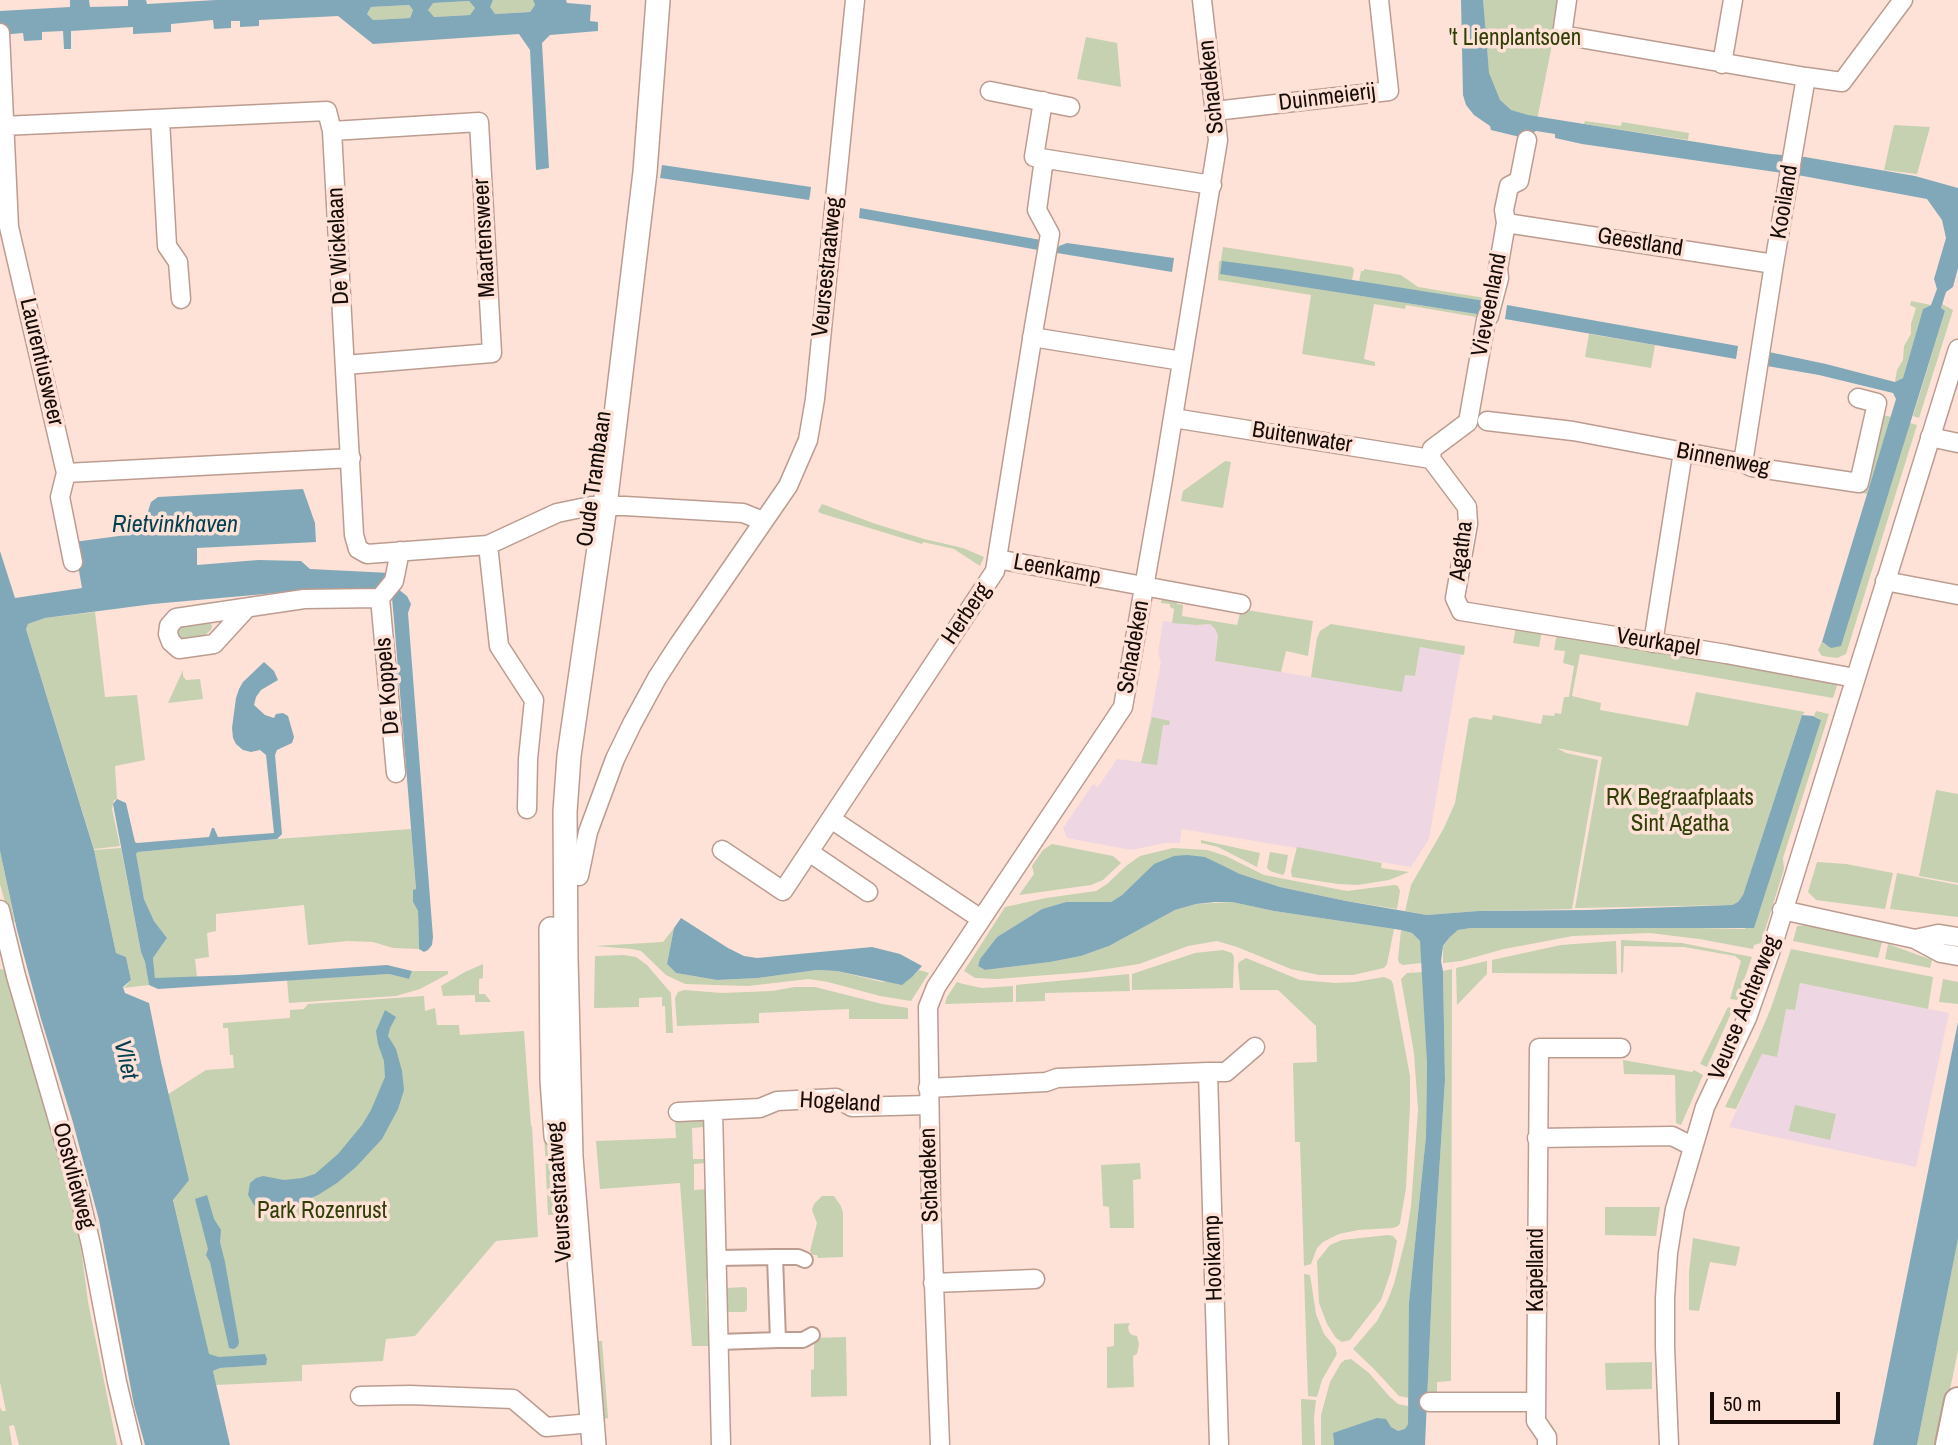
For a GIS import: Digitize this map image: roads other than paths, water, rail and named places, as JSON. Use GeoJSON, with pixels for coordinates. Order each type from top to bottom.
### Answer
{"type":"FeatureCollection","features":[{"type":"Feature","properties":{"kind":"main road"},"geometry":{"type":"LineString","coordinates":[[1949,1445],[1958,1401]]}},
{"type":"Feature","properties":{"kind":"street","name":"Oude Trambaan"},"geometry":{"type":"LineString","coordinates":[[558,958],[568,765],[632,180],[645,0]]}},
{"type":"Feature","properties":{"kind":"street","name":"Oude Trambaan"},"geometry":{"type":"LineString","coordinates":[[598,506],[645,172],[658,0]]}},
{"type":"Feature","properties":{"kind":"street","name":"Veursestraatweg"},"geometry":{"type":"LineString","coordinates":[[579,876],[588,832],[615,759],[632,724],[678,644],[788,486],[808,440],[815,399],[855,0]]}},
{"type":"Feature","properties":{"kind":"street","name":"Schadeken"},"geometry":{"type":"LineString","coordinates":[[940,1445],[933,1283],[928,1007],[936,987],[1123,707],[1218,139],[1202,0]]}},
{"type":"Feature","properties":{"kind":"street","name":"Duinmeierij"},"geometry":{"type":"LineString","coordinates":[[1215,111],[1389,91],[1379,0]]}},
{"type":"Feature","properties":{"kind":"street"},"geometry":{"type":"LineString","coordinates":[[1567,0],[1562,35],[1722,64],[1842,82],[1903,0]]}},
{"type":"Feature","properties":{"kind":"street"},"geometry":{"type":"LineString","coordinates":[[1722,64],[1733,0]]}},
{"type":"Feature","properties":{"kind":"street"},"geometry":{"type":"LineString","coordinates":[[0,35],[3,126],[327,111],[332,131]]}},
{"type":"Feature","properties":{"kind":"street","name":"Kooiland"},"geometry":{"type":"LineString","coordinates":[[1744,463],[1806,77]]}},
{"type":"Feature","properties":{"kind":"street"},"geometry":{"type":"LineString","coordinates":[[990,91],[1069,107]]}},
{"type":"Feature","properties":{"kind":"street","name":"Herberg"},"geometry":{"type":"LineString","coordinates":[[722,850],[783,891],[995,571],[1050,234],[1037,210],[1044,159],[1034,157],[1043,102]]}},
{"type":"Feature","properties":{"kind":"street"},"geometry":{"type":"LineString","coordinates":[[160,119],[167,246],[178,262],[181,299]]}},
{"type":"Feature","properties":{"kind":"street","name":"Maartensweer"},"geometry":{"type":"LineString","coordinates":[[332,131],[478,122],[492,353],[345,365]]}},
{"type":"Feature","properties":{"kind":"street","name":"Laurentiusweer"},"geometry":{"type":"LineString","coordinates":[[3,126],[9,227],[66,473],[60,497],[73,562]]}},
{"type":"Feature","properties":{"kind":"street","name":"De Wickelaan"},"geometry":{"type":"LineString","coordinates":[[332,131],[355,535],[358,549],[367,554],[400,551]]}},
{"type":"Feature","properties":{"kind":"street","name":"Vieveenland"},"geometry":{"type":"LineString","coordinates":[[1432,458],[1432,449],[1468,422],[1486,320],[1496,293],[1509,186],[1519,181],[1527,139]]}},
{"type":"Feature","properties":{"kind":"street"},"geometry":{"type":"LineString","coordinates":[[1044,159],[1212,185]]}},
{"type":"Feature","properties":{"kind":"street","name":"Geestland"},"geometry":{"type":"LineString","coordinates":[[1506,223],[1774,264]]}},
{"type":"Feature","properties":{"kind":"street"},"geometry":{"type":"LineString","coordinates":[[1032,337],[1182,361]]}},
{"type":"Feature","properties":{"kind":"street","name":"Veurse Achterweg"},"geometry":{"type":"LineString","coordinates":[[1669,1445],[1665,1298],[1675,1209],[1705,1107],[1747,1018],[1774,941],[1958,349]]}},
{"type":"Feature","properties":{"kind":"street","name":"Binnenweg"},"geometry":{"type":"LineString","coordinates":[[1487,421],[1640,442],[1744,463],[1752,467],[1859,483],[1877,403],[1858,398]]}},
{"type":"Feature","properties":{"kind":"street","name":"Buitenwater"},"geometry":{"type":"LineString","coordinates":[[1173,418],[1432,458]]}},
{"type":"Feature","properties":{"kind":"street"},"geometry":{"type":"LineString","coordinates":[[1930,437],[1958,443]]}},
{"type":"Feature","properties":{"kind":"street"},"geometry":{"type":"LineString","coordinates":[[1653,643],[1683,452]]}},
{"type":"Feature","properties":{"kind":"street"},"geometry":{"type":"LineString","coordinates":[[66,473],[351,458]]}},
{"type":"Feature","properties":{"kind":"street","name":"Agatha"},"geometry":{"type":"LineString","coordinates":[[1432,458],[1467,507],[1468,524],[1455,598],[1461,611]]}},
{"type":"Feature","properties":{"kind":"street"},"geometry":{"type":"LineString","coordinates":[[247,608],[303,599],[381,597],[394,581],[400,551],[488,545],[558,513],[598,506],[743,513],[763,521]]}},
{"type":"Feature","properties":{"kind":"street"},"geometry":{"type":"LineString","coordinates":[[488,545],[499,646],[534,700],[528,759],[527,809]]}},
{"type":"Feature","properties":{"kind":"street","name":"Leenkamp"},"geometry":{"type":"LineString","coordinates":[[997,559],[1241,604]]}},
{"type":"Feature","properties":{"kind":"street"},"geometry":{"type":"LineString","coordinates":[[1885,581],[1958,596]]}},
{"type":"Feature","properties":{"kind":"street","name":"De Koppels"},"geometry":{"type":"LineString","coordinates":[[381,597],[396,773]]}},
{"type":"Feature","properties":{"kind":"street","name":"Veurkapel"},"geometry":{"type":"LineString","coordinates":[[1461,611],[1855,678]]}},
{"type":"Feature","properties":{"kind":"street"},"geometry":{"type":"LineString","coordinates":[[831,819],[981,919]]}},
{"type":"Feature","properties":{"kind":"street"},"geometry":{"type":"LineString","coordinates":[[809,852],[868,892]]}},
{"type":"Feature","properties":{"kind":"street","name":"Oostvlietweg"},"geometry":{"type":"LineString","coordinates":[[0,910],[78,1189],[132,1445]]}},
{"type":"Feature","properties":{"kind":"street"},"geometry":{"type":"LineString","coordinates":[[1782,910],[1915,939],[1941,953],[1958,956]]}},
{"type":"Feature","properties":{"kind":"street"},"geometry":{"type":"LineString","coordinates":[[1915,939],[1938,934],[1958,937]]}},
{"type":"Feature","properties":{"kind":"street","name":"Veursestraatweg"},"geometry":{"type":"LineString","coordinates":[[360,1396],[513,1399],[546,1427],[586,1434],[558,958]]}},
{"type":"Feature","properties":{"kind":"street"},"geometry":{"type":"LineString","coordinates":[[928,1096],[1046,1082],[1056,1078],[1226,1072],[1255,1047]]}},
{"type":"Feature","properties":{"kind":"street","name":"Kapelland"},"geometry":{"type":"LineString","coordinates":[[1547,1445],[1547,1437],[1535,1421],[1539,1048],[1621,1048]]}},
{"type":"Feature","properties":{"kind":"street","name":"Hooikamp"},"geometry":{"type":"LineString","coordinates":[[1208,1072],[1219,1445]]}},
{"type":"Feature","properties":{"kind":"street","name":"Hogeland"},"geometry":{"type":"LineString","coordinates":[[678,1112],[760,1108],[777,1101],[836,1098],[852,1107],[928,1096]]}},
{"type":"Feature","properties":{"kind":"street"},"geometry":{"type":"LineString","coordinates":[[713,1111],[721,1445]]}},
{"type":"Feature","properties":{"kind":"street"},"geometry":{"type":"LineString","coordinates":[[1537,1138],[1672,1136],[1692,1146]]}},
{"type":"Feature","properties":{"kind":"street"},"geometry":{"type":"LineString","coordinates":[[775,1257],[778,1340]]}},
{"type":"Feature","properties":{"kind":"street"},"geometry":{"type":"LineString","coordinates":[[717,1258],[798,1257],[805,1260]]}},
{"type":"Feature","properties":{"kind":"street"},"geometry":{"type":"LineString","coordinates":[[933,1283],[1035,1279]]}},
{"type":"Feature","properties":{"kind":"street"},"geometry":{"type":"LineString","coordinates":[[719,1342],[803,1340],[812,1335]]}},
{"type":"Feature","properties":{"kind":"street"},"geometry":{"type":"LineString","coordinates":[[1429,1402],[1536,1402]]}},
{"type":"Feature","properties":{"kind":"water"},"geometry":{"type":"Polygon","coordinates":[[[70,0],[89,0],[90,7],[128,6],[128,0],[146,0],[147,4],[216,0],[493,0],[490,7],[495,14],[530,12],[535,5],[533,0],[566,0],[567,3],[591,5],[590,21],[598,22],[598,31],[550,35],[542,43],[549,168],[536,170],[530,50],[519,34],[373,44],[338,16],[259,20],[259,26],[240,27],[240,21],[231,21],[231,28],[214,29],[213,20],[171,24],[171,32],[133,34],[133,27],[71,31],[71,49],[64,49],[63,31],[42,32],[42,40],[24,41],[23,33],[0,35],[0,11],[70,7],[70,0]],[[469,1],[433,3],[428,10],[434,17],[470,15],[475,8],[469,1]],[[409,5],[371,7],[367,14],[373,20],[410,18],[413,10],[409,5]]]}},
{"type":"Feature","properties":{"kind":"water"},"geometry":{"type":"Polygon","coordinates":[[[1461,0],[1483,0],[1489,73],[1500,100],[1511,110],[1528,115],[1915,176],[1958,188],[1958,268],[1953,287],[1946,292],[1941,308],[1945,311],[1841,646],[1831,648],[1822,642],[1896,399],[1893,393],[1767,366],[1769,352],[1895,382],[1903,378],[1923,309],[1931,305],[1937,289],[1934,279],[1946,238],[1942,220],[1927,199],[1803,176],[1582,144],[1555,138],[1555,134],[1536,131],[1524,138],[1491,130],[1490,126],[1474,115],[1466,105],[1463,95],[1461,0]]]}},
{"type":"Feature","properties":{"kind":"water"},"geometry":{"type":"Polygon","coordinates":[[[662,165],[811,187],[809,200],[660,178],[662,165]]]}},
{"type":"Feature","properties":{"kind":"water"},"geometry":{"type":"Polygon","coordinates":[[[860,208],[1041,240],[1038,250],[859,218],[860,208]]]}},
{"type":"Feature","properties":{"kind":"water"},"geometry":{"type":"Polygon","coordinates":[[[1067,243],[1174,258],[1172,272],[1057,253],[1059,246],[1067,243]]]}},
{"type":"Feature","properties":{"kind":"water"},"geometry":{"type":"Polygon","coordinates":[[[1222,261],[1485,301],[1483,315],[1220,274],[1222,261]]]}},
{"type":"Feature","properties":{"kind":"water"},"geometry":{"type":"Polygon","coordinates":[[[1507,305],[1738,346],[1736,359],[1505,319],[1507,305]]]}},
{"type":"Feature","properties":{"kind":"water"},"geometry":{"type":"Polygon","coordinates":[[[303,489],[315,523],[316,542],[197,548],[197,565],[258,560],[301,561],[310,569],[390,573],[383,587],[374,591],[276,593],[153,604],[45,618],[28,624],[26,629],[94,850],[116,953],[126,957],[131,980],[123,987],[125,993],[149,1003],[189,1180],[173,1200],[209,1354],[219,1357],[265,1354],[267,1359],[266,1365],[220,1368],[213,1371],[230,1445],[145,1445],[134,1405],[99,1220],[17,930],[0,851],[0,551],[15,598],[82,588],[74,542],[141,533],[151,502],[158,497],[303,489]]]}},
{"type":"Feature","properties":{"kind":"water"},"geometry":{"type":"Polygon","coordinates":[[[398,589],[407,596],[411,604],[408,613],[433,937],[432,945],[424,952],[419,949],[418,911],[413,902],[413,890],[416,889],[394,620],[392,598],[388,597],[398,589]]]}},
{"type":"Feature","properties":{"kind":"water"},"geometry":{"type":"Polygon","coordinates":[[[264,662],[274,671],[278,680],[261,690],[254,705],[265,715],[274,718],[276,714],[283,713],[288,716],[294,737],[292,743],[277,750],[275,755],[282,834],[277,839],[136,854],[144,899],[154,921],[167,938],[153,958],[155,978],[387,965],[412,971],[409,979],[389,974],[158,989],[149,985],[113,804],[117,799],[126,803],[137,843],[209,837],[212,828],[218,837],[274,833],[266,755],[260,750],[243,750],[233,738],[232,728],[239,689],[264,662]]]}},
{"type":"Feature","properties":{"kind":"water"},"geometry":{"type":"Polygon","coordinates":[[[1802,715],[1821,720],[1754,928],[1471,928],[1458,930],[1443,946],[1441,961],[1445,1080],[1425,1445],[1334,1445],[1333,1433],[1377,1418],[1386,1419],[1391,1427],[1398,1431],[1405,1429],[1408,1424],[1409,1302],[1426,1136],[1427,1064],[1420,941],[1412,933],[1401,930],[1232,902],[1215,902],[1175,910],[1109,946],[1081,956],[985,970],[978,966],[980,959],[997,937],[1042,909],[1066,902],[1111,902],[1154,864],[1174,856],[1187,855],[1205,857],[1240,874],[1280,887],[1427,915],[1478,911],[1732,905],[1743,895],[1802,715]]]}},
{"type":"Feature","properties":{"kind":"water"},"geometry":{"type":"Polygon","coordinates":[[[681,918],[744,956],[757,958],[872,947],[900,954],[922,966],[902,985],[837,971],[817,970],[717,980],[676,973],[667,964],[674,928],[681,918]]]}},
{"type":"Feature","properties":{"kind":"water"},"geometry":{"type":"Polygon","coordinates":[[[385,1010],[396,1017],[388,1036],[396,1049],[404,1090],[398,1109],[382,1139],[356,1167],[318,1195],[275,1213],[263,1212],[254,1205],[248,1195],[250,1183],[263,1176],[284,1180],[315,1174],[338,1154],[362,1125],[385,1077],[376,1031],[385,1010]]]}},
{"type":"Feature","properties":{"kind":"water"},"geometry":{"type":"Polygon","coordinates":[[[1958,1022],[1958,1239],[1917,1445],[1873,1445],[1958,1022]]]}},
{"type":"Feature","properties":{"kind":"water"},"geometry":{"type":"Polygon","coordinates":[[[207,1195],[214,1219],[221,1230],[220,1242],[239,1342],[234,1349],[229,1348],[195,1199],[207,1195]]]}},
{"type":"Feature","properties":{"kind":"park label","name":"'t Lienplantsoen"},"geometry":{"type":"Point","coordinates":[1515,39]}},
{"type":"Feature","properties":{"kind":"park label","name":"RK Begraafplaats Sint Agatha"},"geometry":{"type":"Point","coordinates":[1680,812]}},
{"type":"Feature","properties":{"kind":"park label","name":"Park Rozenrust"},"geometry":{"type":"Point","coordinates":[322,1212]}},
{"type":"Feature","properties":{"kind":"water label","name":"Rietvinkhaven"},"geometry":{"type":"Point","coordinates":[175,526]}},
{"type":"Feature","properties":{"kind":"water label","name":"Vliet"},"geometry":{"type":"Point","coordinates":[125,1060]}}]}
